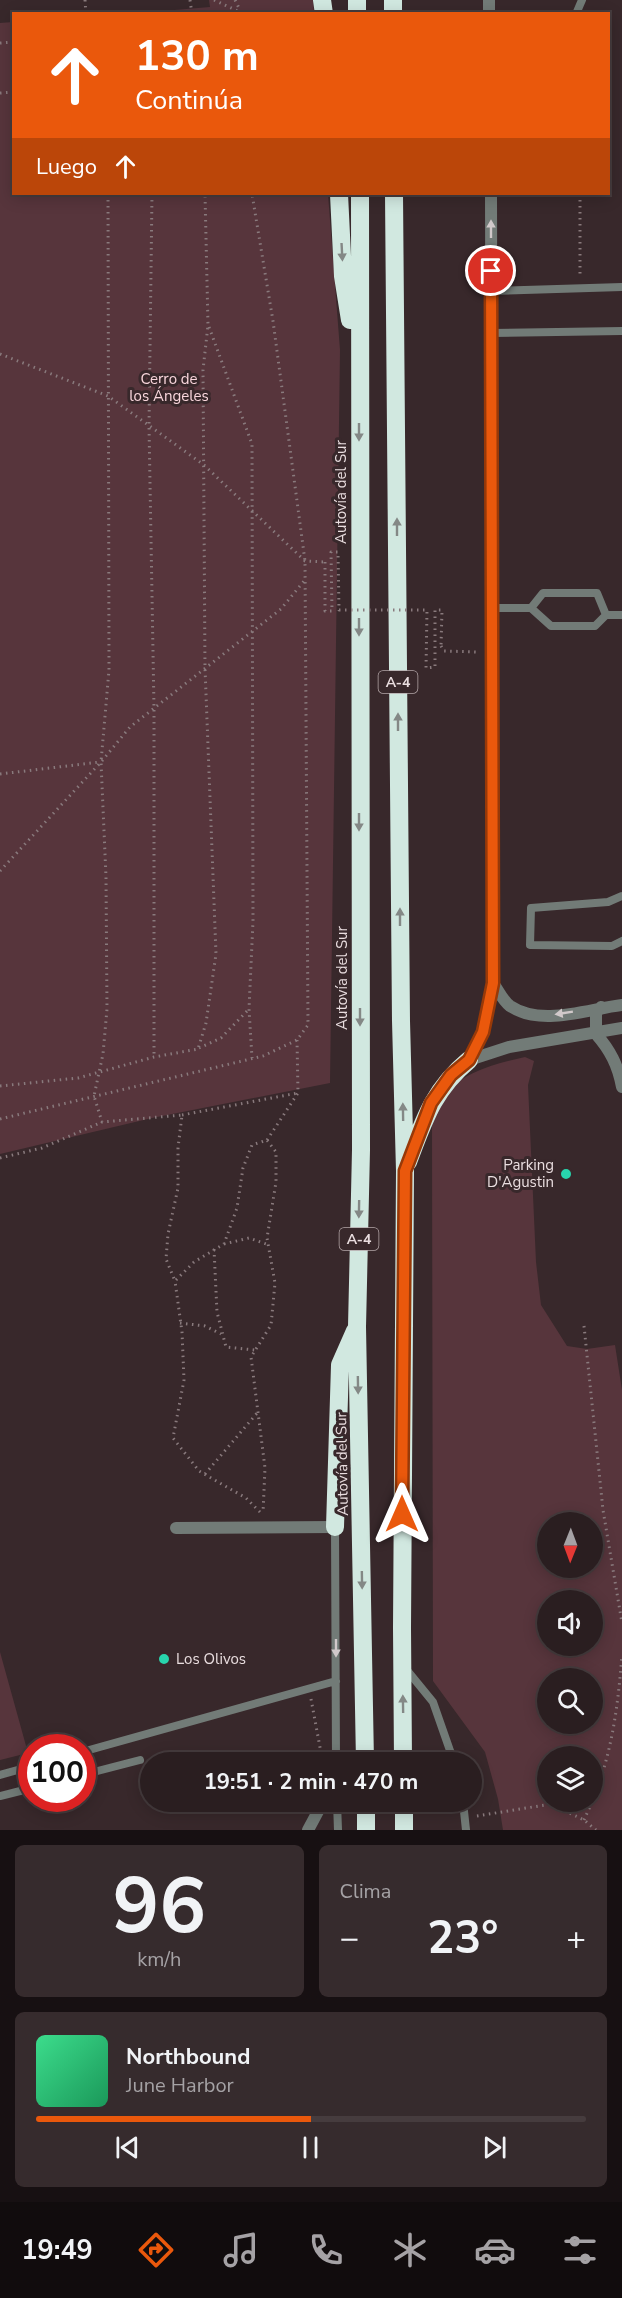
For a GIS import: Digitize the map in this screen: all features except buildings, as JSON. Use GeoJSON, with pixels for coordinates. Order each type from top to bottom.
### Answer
{"type":"FeatureCollection","features":[{"type":"Feature","properties":{"kind":"highway"},"geometry":{"type":"LineString","coordinates":[[339,195],[343,276],[359,373]]}},
{"type":"Feature","properties":{"kind":"highway","name":"Autovía del Sur"},"geometry":{"type":"LineString","coordinates":[[360,195],[360,1150],[357,1327],[365,1752]]}},
{"type":"Feature","properties":{"kind":"highway","name":"A-4"},"geometry":{"type":"LineString","coordinates":[[394,195],[400,1009],[405,1171],[403,1752]]}},
{"type":"Feature","properties":{"kind":"highway"},"geometry":{"type":"LineString","coordinates":[[405,1171],[431,1103],[451,1075],[469,1060]]}},
{"type":"Feature","properties":{"kind":"highway"},"geometry":{"type":"LineString","coordinates":[[335,1527],[340,1365],[357,1327]]}},
{"type":"Feature","properties":{"kind":"highway"},"geometry":{"type":"LineString","coordinates":[[366,1812],[366,1830]]}},
{"type":"Feature","properties":{"kind":"highway"},"geometry":{"type":"LineString","coordinates":[[404,1812],[404,1830]]}},
{"type":"Feature","properties":{"kind":"street"},"geometry":{"type":"LineString","coordinates":[[469,1060],[483,1032],[493,983],[491,195]]}},
{"type":"Feature","properties":{"kind":"street"},"geometry":{"type":"LineString","coordinates":[[493,983],[509,1005],[525,1013],[550,1016],[622,1005]]}},
{"type":"Feature","properties":{"kind":"street"},"geometry":{"type":"LineString","coordinates":[[601,1007],[596,1013],[596,1034],[608,1048],[619,1069],[622,1087]]}},
{"type":"Feature","properties":{"kind":"street"},"geometry":{"type":"LineString","coordinates":[[469,1060],[508,1047],[622,1028]]}},
{"type":"Feature","properties":{"kind":"street"},"geometry":{"type":"LineString","coordinates":[[176,1528],[262,1521],[335,1527]]}},
{"type":"Feature","properties":{"kind":"street"},"geometry":{"type":"LineString","coordinates":[[308,1830],[318,1812]]}},
{"type":"Feature","properties":{"kind":"lane"},"geometry":{"type":"LineString","coordinates":[[491,291],[622,287]]}},
{"type":"Feature","properties":{"kind":"lane"},"geometry":{"type":"LineString","coordinates":[[490,333],[622,331]]}},
{"type":"Feature","properties":{"kind":"lane"},"geometry":{"type":"LineString","coordinates":[[531,608],[543,593],[597,593],[606,615]]}},
{"type":"Feature","properties":{"kind":"lane"},"geometry":{"type":"LineString","coordinates":[[493,608],[531,608],[551,626],[595,626],[606,615],[622,615]]}},
{"type":"Feature","properties":{"kind":"lane"},"geometry":{"type":"LineString","coordinates":[[622,896],[608,902],[531,908],[530,945],[612,946],[622,941]]}},
{"type":"Feature","properties":{"kind":"lane"},"geometry":{"type":"LineString","coordinates":[[335,1527],[336,1752]]}},
{"type":"Feature","properties":{"kind":"lane"},"geometry":{"type":"LineString","coordinates":[[402,1663],[433,1702],[450,1752]]}},
{"type":"Feature","properties":{"kind":"lane"},"geometry":{"type":"LineString","coordinates":[[96,1748],[336,1681]]}},
{"type":"Feature","properties":{"kind":"lane"},"geometry":{"type":"LineString","coordinates":[[96,1771],[140,1760]]}},
{"type":"Feature","properties":{"kind":"lane"},"geometry":{"type":"LineString","coordinates":[[0,1775],[18,1770]]}},
{"type":"Feature","properties":{"kind":"lane"},"geometry":{"type":"LineString","coordinates":[[0,1796],[18,1792]]}},
{"type":"Feature","properties":{"kind":"lane"},"geometry":{"type":"LineString","coordinates":[[337,1812],[338,1830]]}},
{"type":"Feature","properties":{"kind":"lane"},"geometry":{"type":"LineString","coordinates":[[464,1812],[466,1830]]}},
{"type":"Feature","properties":{"kind":"path"},"geometry":{"type":"LineString","coordinates":[[213,0],[240,12]]}},
{"type":"Feature","properties":{"kind":"path"},"geometry":{"type":"LineString","coordinates":[[102,1122],[94,1096],[107,1009],[106,877],[101,762],[109,670],[108,195]]}},
{"type":"Feature","properties":{"kind":"path"},"geometry":{"type":"LineString","coordinates":[[152,195],[149,426],[154,708],[154,1057]]}},
{"type":"Feature","properties":{"kind":"path"},"geometry":{"type":"LineString","coordinates":[[198,1049],[206,1023],[216,954],[205,668],[203,370],[208,325],[205,195]]}},
{"type":"Feature","properties":{"kind":"path"},"geometry":{"type":"LineString","coordinates":[[0,1119],[263,1056],[297,1040],[308,1025],[305,561],[273,321],[252,195]]}},
{"type":"Feature","properties":{"kind":"path"},"geometry":{"type":"LineString","coordinates":[[580,195],[580,288]]}},
{"type":"Feature","properties":{"kind":"path"},"geometry":{"type":"LineString","coordinates":[[208,325],[252,444],[253,921],[249,1010],[252,1058]]}},
{"type":"Feature","properties":{"kind":"path"},"geometry":{"type":"LineString","coordinates":[[0,354],[108,396],[204,465],[305,561],[325,562],[325,611],[332,611],[331,552],[338,552],[339,610],[427,610],[426,668],[435,667],[435,610],[442,610],[441,646],[444,651],[491,652]]}},
{"type":"Feature","properties":{"kind":"path"},"geometry":{"type":"LineString","coordinates":[[0,871],[101,762],[130,727],[281,609],[305,580]]}},
{"type":"Feature","properties":{"kind":"path"},"geometry":{"type":"LineString","coordinates":[[0,774],[101,762]]}},
{"type":"Feature","properties":{"kind":"path"},"geometry":{"type":"LineString","coordinates":[[0,1086],[78,1078],[154,1057],[198,1049],[221,1038],[249,1010]]}},
{"type":"Feature","properties":{"kind":"path"},"geometry":{"type":"LineString","coordinates":[[224,1244],[237,1208],[243,1168],[252,1145],[267,1140],[298,1093],[297,1040]]}},
{"type":"Feature","properties":{"kind":"path"},"geometry":{"type":"LineString","coordinates":[[0,1158],[42,1148],[102,1122],[182,1115],[298,1093]]}},
{"type":"Feature","properties":{"kind":"path"},"geometry":{"type":"LineString","coordinates":[[182,1115],[178,1148],[178,1188],[168,1234],[166,1259],[176,1281],[184,1380],[173,1438],[204,1474],[246,1498],[262,1521]]}},
{"type":"Feature","properties":{"kind":"path"},"geometry":{"type":"LineString","coordinates":[[262,1521],[265,1468],[251,1357],[271,1325],[274,1283],[267,1238],[276,1182],[276,1152],[267,1140]]}},
{"type":"Feature","properties":{"kind":"path"},"geometry":{"type":"LineString","coordinates":[[176,1281],[194,1262],[224,1244],[249,1238],[268,1245]]}},
{"type":"Feature","properties":{"kind":"path"},"geometry":{"type":"LineString","coordinates":[[214,1249],[217,1312],[226,1347],[255,1350]]}},
{"type":"Feature","properties":{"kind":"path"},"geometry":{"type":"LineString","coordinates":[[180,1323],[205,1326],[223,1335]]}},
{"type":"Feature","properties":{"kind":"path"},"geometry":{"type":"LineString","coordinates":[[584,1326],[603,1510],[622,1623]]}},
{"type":"Feature","properties":{"kind":"path"},"geometry":{"type":"LineString","coordinates":[[204,1474],[258,1412]]}},
{"type":"Feature","properties":{"kind":"path"},"geometry":{"type":"LineString","coordinates":[[603,1776],[618,1700],[622,1655]]}},
{"type":"Feature","properties":{"kind":"path"},"geometry":{"type":"LineString","coordinates":[[309,1689],[321,1752]]}},
{"type":"Feature","properties":{"kind":"path"},"geometry":{"type":"LineString","coordinates":[[465,1818],[551,1804],[585,1820],[596,1830]]}},
{"type":"Feature","properties":{"kind":"path"},"geometry":{"type":"LineString","coordinates":[[585,1820],[588,1812]]}},
{"type":"Feature","properties":{"kind":"green space"},"geometry":{"type":"Polygon","coordinates":[[[209,0],[313,0],[314,12],[151,12],[210,7],[209,0]]]}},
{"type":"Feature","properties":{"kind":"green space","name":"Cerro de los Ángeles"},"geometry":{"type":"Polygon","coordinates":[[[12,22],[12,195],[328,195],[340,350],[330,1083],[152,1118],[0,1154],[0,23],[12,22]]]}},
{"type":"Feature","properties":{"kind":"green space"},"geometry":{"type":"Polygon","coordinates":[[[525,1057],[534,1061],[528,1085],[536,1262],[541,1305],[567,1346],[587,1349],[615,1345],[622,1390],[622,1830],[503,1830],[498,1799],[485,1752],[433,1681],[432,1125],[442,1098],[450,1089],[469,1075],[491,1066],[525,1057]]]}},
{"type":"Feature","properties":{"kind":"green space"},"geometry":{"type":"Polygon","coordinates":[[[0,1652],[23,1734],[18,1734],[18,1756],[0,1760],[0,1652]]]}},
{"type":"Feature","properties":{"kind":"place","name":"Parking D'Agustin"},"geometry":{"type":"Point","coordinates":[566,1174]}},
{"type":"Feature","properties":{"kind":"place","name":"Los Olivos"},"geometry":{"type":"Point","coordinates":[164,1659]}},
{"type":"Feature","properties":{"kind":"route"},"geometry":{"type":"LineString","coordinates":[[402,1514],[405,1171],[431,1103],[451,1075],[469,1060],[483,1032],[493,983],[491,271]]}}]}
